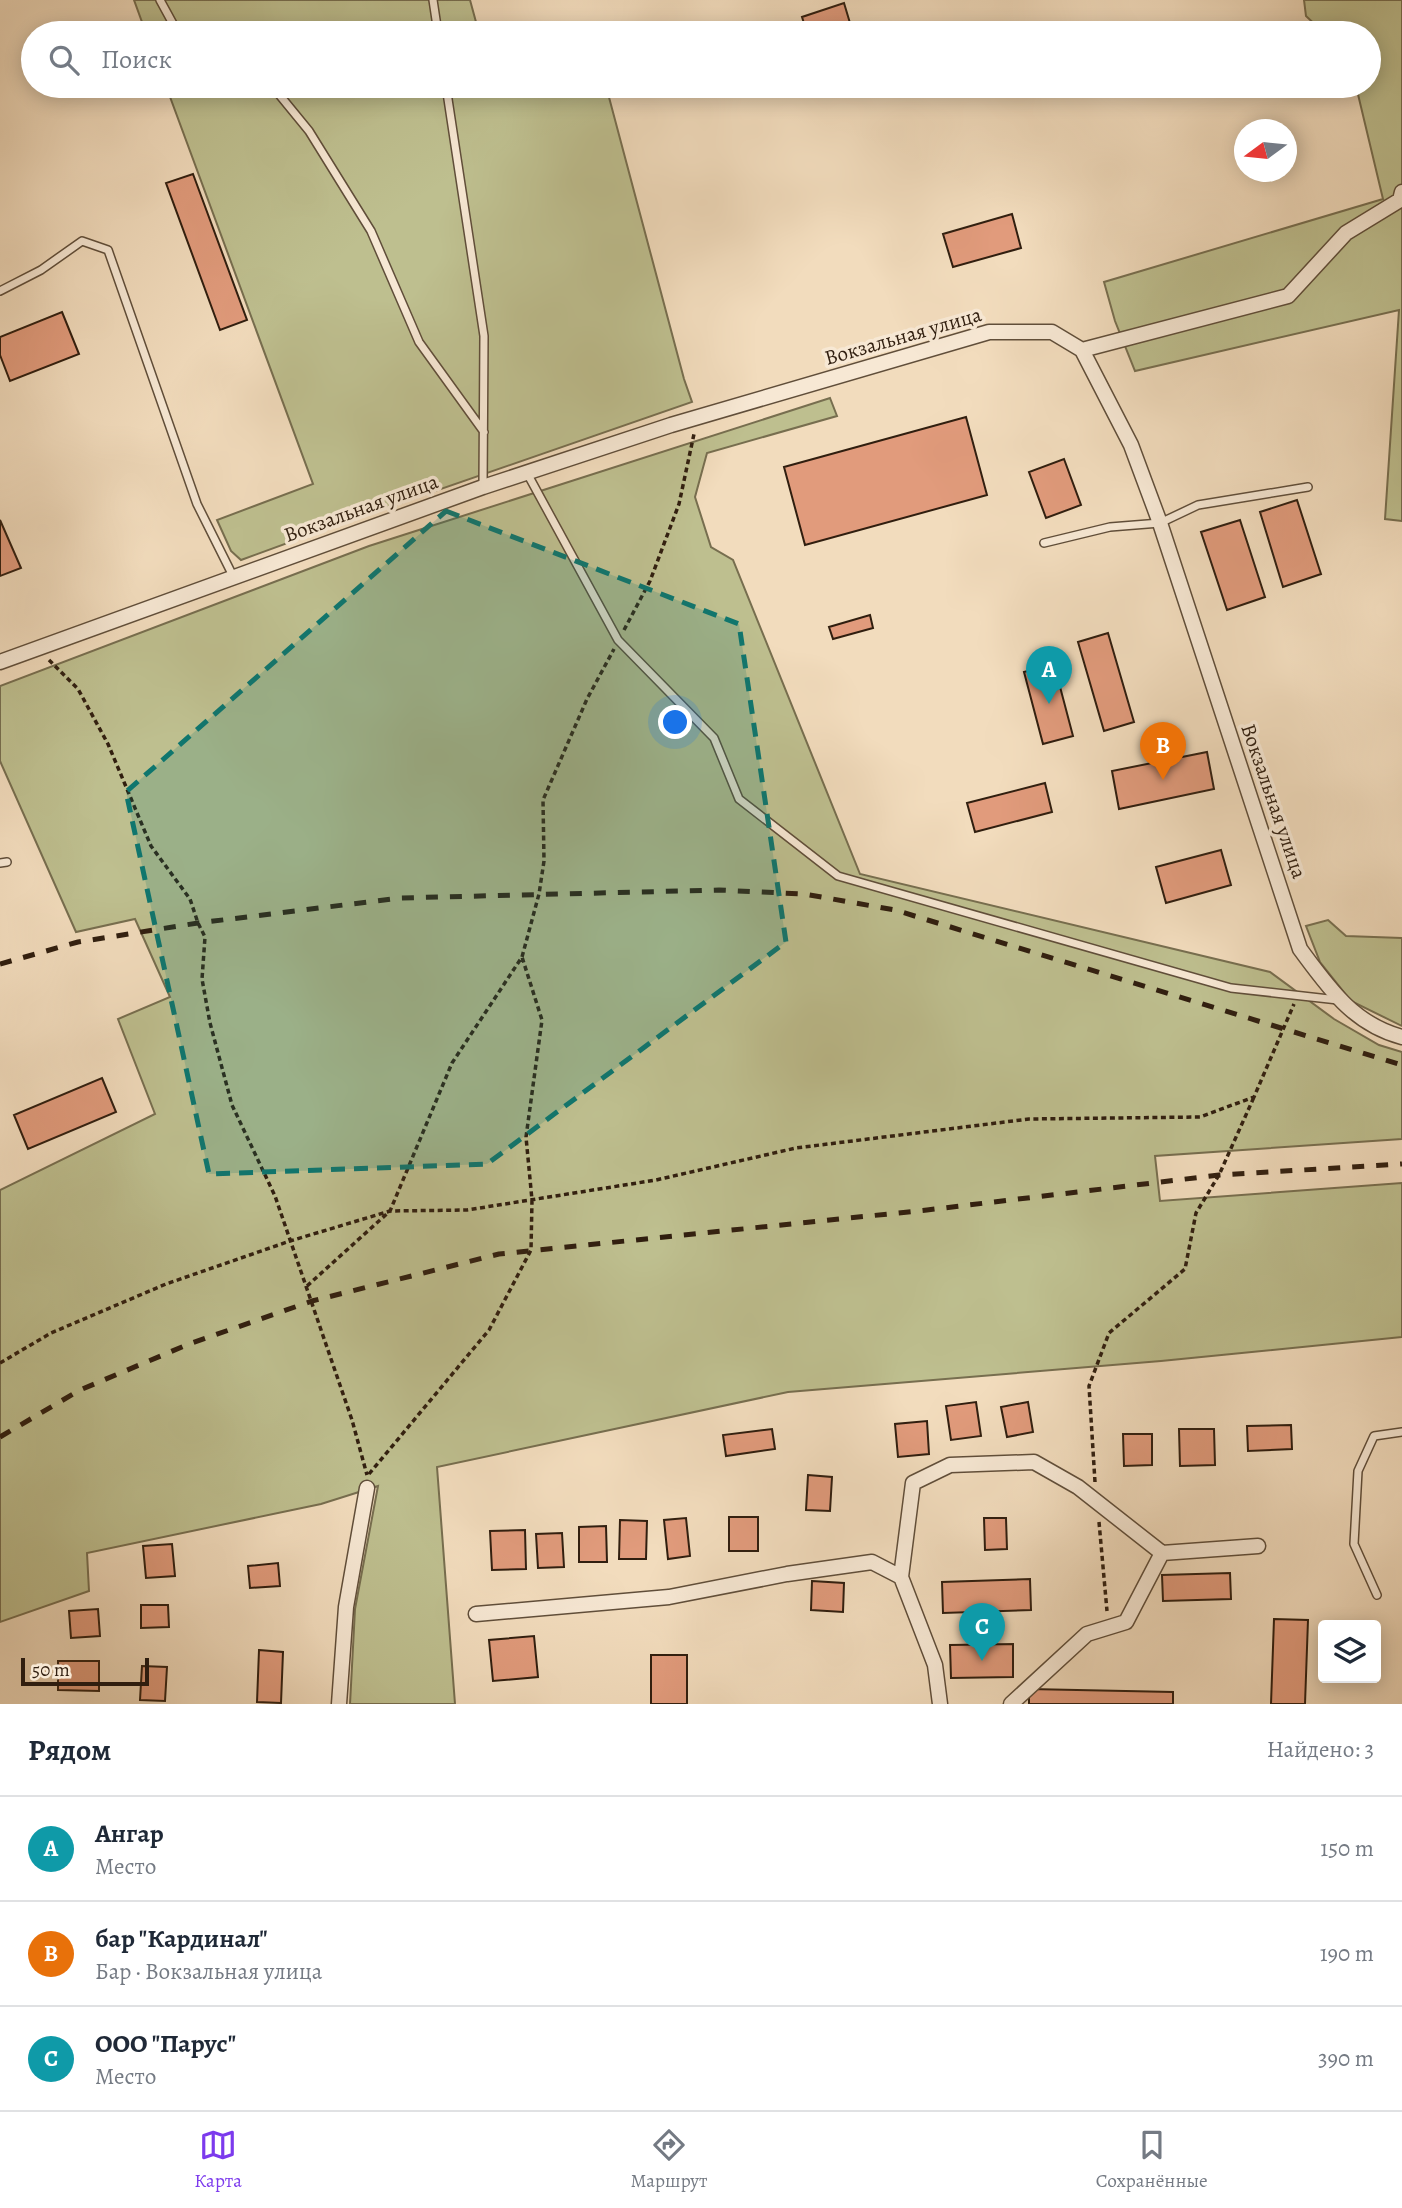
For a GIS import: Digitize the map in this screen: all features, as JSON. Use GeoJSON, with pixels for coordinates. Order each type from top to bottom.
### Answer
{"type":"FeatureCollection","features":[{"type":"Feature","properties":{"kind":"street"},"geometry":{"type":"LineString","coordinates":[[1082,350],[1288,296],[1346,233],[1400,200],[1402,192]]}},
{"type":"Feature","properties":{"kind":"street","name":"Вокзальная улица"},"geometry":{"type":"LineString","coordinates":[[0,662],[483,487],[697,417],[989,331],[1052,332],[1082,350],[1131,445],[1160,523],[1300,949],[1339,1000],[1383,1032],[1402,1037]]}},
{"type":"Feature","properties":{"kind":"street"},"geometry":{"type":"LineString","coordinates":[[940,1704],[935,1665],[901,1577],[913,1483],[950,1465],[1034,1462],[1078,1487],[1162,1553],[1258,1546]]}},
{"type":"Feature","properties":{"kind":"street"},"geometry":{"type":"LineString","coordinates":[[339,1704],[346,1607],[368,1488]]}},
{"type":"Feature","properties":{"kind":"street"},"geometry":{"type":"LineString","coordinates":[[1011,1704],[1087,1634],[1126,1622],[1162,1553]]}},
{"type":"Feature","properties":{"kind":"street"},"geometry":{"type":"LineString","coordinates":[[476,1614],[669,1597],[788,1574],[872,1562],[901,1577]]}},
{"type":"Feature","properties":{"kind":"lane"},"geometry":{"type":"LineString","coordinates":[[160,0],[171,21]]}},
{"type":"Feature","properties":{"kind":"lane"},"geometry":{"type":"LineString","coordinates":[[433,0],[436,21]]}},
{"type":"Feature","properties":{"kind":"lane"},"geometry":{"type":"LineString","coordinates":[[282,98],[309,131],[370,231],[419,342],[484,432]]}},
{"type":"Feature","properties":{"kind":"lane"},"geometry":{"type":"LineString","coordinates":[[448,98],[484,336],[483,487]]}},
{"type":"Feature","properties":{"kind":"lane"},"geometry":{"type":"LineString","coordinates":[[0,291],[41,270],[82,241],[108,250],[197,504],[233,576]]}},
{"type":"Feature","properties":{"kind":"lane"},"geometry":{"type":"LineString","coordinates":[[526,472],[618,640],[713,738],[739,799],[838,876],[1231,988],[1339,1000]]}},
{"type":"Feature","properties":{"kind":"lane"},"geometry":{"type":"LineString","coordinates":[[1044,543],[1110,527],[1160,523],[1198,505],[1308,487]]}},
{"type":"Feature","properties":{"kind":"lane"},"geometry":{"type":"LineString","coordinates":[[1377,1595],[1354,1544],[1358,1471],[1374,1436],[1402,1432]]}},
{"type":"Feature","properties":{"kind":"path"},"geometry":{"type":"LineString","coordinates":[[307,1286],[390,1211],[452,1062],[522,957],[539,894],[544,861],[543,800],[587,699],[650,581],[679,504],[697,417]]}},
{"type":"Feature","properties":{"kind":"path"},"geometry":{"type":"LineString","coordinates":[[37,648],[78,689],[108,744],[151,846],[190,899],[205,937],[202,978],[210,1023],[232,1105],[275,1196],[352,1420],[367,1476],[489,1330],[531,1250],[532,1200],[526,1138],[541,1020],[522,957]]}},
{"type":"Feature","properties":{"kind":"path"},"geometry":{"type":"LineString","coordinates":[[1109,1628],[1088,1385],[1109,1333],[1185,1269],[1196,1213],[1219,1175],[1298,996]]}},
{"type":"Feature","properties":{"kind":"path"},"geometry":{"type":"LineString","coordinates":[[0,1363],[51,1333],[166,1284],[290,1241],[390,1211],[467,1210],[656,1180],[796,1148],[1029,1119],[1200,1117],[1254,1097]]}},
{"type":"Feature","properties":{"kind":"highlighted area"},"geometry":{"type":"Polygon","coordinates":[[[446,511],[739,624],[786,942],[487,1164],[209,1174],[126,792],[446,511]]]}},
{"type":"Feature","properties":{"kind":"green space"},"geometry":{"type":"Polygon","coordinates":[[[134,0],[470,0],[476,21],[142,21],[134,0]]]}},
{"type":"Feature","properties":{"kind":"green space"},"geometry":{"type":"Polygon","coordinates":[[[1304,0],[1402,0],[1402,521],[1385,519],[1399,310],[1135,371],[1115,321],[1104,282],[1383,199],[1359,98],[1381,98],[1381,21],[1311,21],[1306,16],[1304,0]]]}},
{"type":"Feature","properties":{"kind":"green space"},"geometry":{"type":"Polygon","coordinates":[[[170,98],[609,98],[692,402],[241,560],[231,551],[217,520],[313,484],[170,98]]]}},
{"type":"Feature","properties":{"kind":"green space"},"geometry":{"type":"Polygon","coordinates":[[[830,398],[837,416],[707,453],[695,497],[711,547],[733,560],[860,874],[1270,972],[1334,1019],[1379,1045],[1402,1052],[1402,1139],[1155,1156],[1160,1201],[1402,1183],[1402,1337],[1161,1361],[788,1392],[437,1467],[455,1704],[350,1704],[355,1609],[378,1486],[321,1504],[87,1553],[89,1591],[0,1622],[0,1190],[155,1114],[118,1019],[170,997],[135,919],[76,932],[0,761],[0,686],[369,546],[830,398]]]}},
{"type":"Feature","properties":{"kind":"green space"},"geometry":{"type":"Polygon","coordinates":[[[1328,920],[1346,936],[1402,938],[1402,1026],[1351,1001],[1320,962],[1306,926],[1328,920]]]}},
{"type":"Feature","properties":{"kind":"building"},"geometry":{"type":"Polygon","coordinates":[[[844,3],[849,21],[803,21],[802,17],[844,3]]]}},
{"type":"Feature","properties":{"kind":"building"},"geometry":{"type":"Polygon","coordinates":[[[193,174],[247,320],[220,330],[166,183],[193,174]]]}},
{"type":"Feature","properties":{"kind":"building"},"geometry":{"type":"Polygon","coordinates":[[[1012,214],[1021,248],[953,267],[943,234],[1012,214]]]}},
{"type":"Feature","properties":{"kind":"building"},"geometry":{"type":"Polygon","coordinates":[[[62,312],[79,354],[10,381],[0,355],[0,337],[62,312]]]}},
{"type":"Feature","properties":{"kind":"building"},"geometry":{"type":"Polygon","coordinates":[[[966,417],[987,495],[805,545],[784,467],[966,417]]]}},
{"type":"Feature","properties":{"kind":"building"},"geometry":{"type":"Polygon","coordinates":[[[1064,459],[1081,505],[1046,518],[1029,472],[1064,459]]]}},
{"type":"Feature","properties":{"kind":"building"},"geometry":{"type":"Polygon","coordinates":[[[1297,500],[1321,574],[1283,587],[1260,512],[1297,500]]]}},
{"type":"Feature","properties":{"kind":"building"},"geometry":{"type":"Polygon","coordinates":[[[0,520],[21,568],[0,576],[0,520]]]}},
{"type":"Feature","properties":{"kind":"building"},"geometry":{"type":"Polygon","coordinates":[[[1240,520],[1265,597],[1227,610],[1201,532],[1240,520]]]}},
{"type":"Feature","properties":{"kind":"building"},"geometry":{"type":"Polygon","coordinates":[[[870,615],[873,628],[833,639],[829,627],[870,615]]]}},
{"type":"Feature","properties":{"kind":"building"},"geometry":{"type":"Polygon","coordinates":[[[1108,633],[1134,722],[1104,731],[1078,642],[1108,633]]]}},
{"type":"Feature","properties":{"kind":"building"},"geometry":{"type":"Polygon","coordinates":[[[1054,664],[1073,736],[1043,744],[1024,672],[1054,664]]]}},
{"type":"Feature","properties":{"kind":"building"},"geometry":{"type":"Polygon","coordinates":[[[1207,752],[1214,789],[1119,809],[1112,771],[1207,752]]]}},
{"type":"Feature","properties":{"kind":"building"},"geometry":{"type":"Polygon","coordinates":[[[1045,783],[1052,812],[975,832],[967,803],[1045,783]]]}},
{"type":"Feature","properties":{"kind":"building"},"geometry":{"type":"Polygon","coordinates":[[[1221,850],[1231,885],[1166,903],[1156,867],[1221,850]]]}},
{"type":"Feature","properties":{"kind":"building"},"geometry":{"type":"Polygon","coordinates":[[[102,1078],[116,1112],[28,1149],[14,1115],[102,1078]]]}},
{"type":"Feature","properties":{"kind":"building"},"geometry":{"type":"Polygon","coordinates":[[[976,1402],[981,1436],[951,1440],[946,1406],[976,1402]]]}},
{"type":"Feature","properties":{"kind":"building"},"geometry":{"type":"Polygon","coordinates":[[[1028,1402],[1033,1432],[1007,1437],[1001,1407],[1028,1402]]]}},
{"type":"Feature","properties":{"kind":"building"},"geometry":{"type":"Polygon","coordinates":[[[927,1421],[929,1454],[898,1457],[895,1424],[927,1421]]]}},
{"type":"Feature","properties":{"kind":"building"},"geometry":{"type":"Polygon","coordinates":[[[1291,1425],[1292,1449],[1248,1451],[1247,1426],[1291,1425]]]}},
{"type":"Feature","properties":{"kind":"building"},"geometry":{"type":"Polygon","coordinates":[[[772,1429],[775,1449],[726,1456],[723,1435],[772,1429]]]}},
{"type":"Feature","properties":{"kind":"building"},"geometry":{"type":"Polygon","coordinates":[[[1179,1429],[1214,1429],[1215,1465],[1180,1466],[1179,1429]]]}},
{"type":"Feature","properties":{"kind":"building"},"geometry":{"type":"Polygon","coordinates":[[[1123,1434],[1152,1434],[1152,1465],[1124,1466],[1123,1434]]]}},
{"type":"Feature","properties":{"kind":"building"},"geometry":{"type":"Polygon","coordinates":[[[808,1475],[832,1477],[830,1511],[806,1510],[808,1475]]]}},
{"type":"Feature","properties":{"kind":"building"},"geometry":{"type":"Polygon","coordinates":[[[729,1517],[758,1517],[758,1551],[729,1551],[729,1517]]]}},
{"type":"Feature","properties":{"kind":"building"},"geometry":{"type":"Polygon","coordinates":[[[686,1518],[690,1556],[668,1559],[664,1520],[686,1518]]]}},
{"type":"Feature","properties":{"kind":"building"},"geometry":{"type":"Polygon","coordinates":[[[984,1518],[1006,1518],[1007,1549],[985,1550],[984,1518]]]}},
{"type":"Feature","properties":{"kind":"building"},"geometry":{"type":"Polygon","coordinates":[[[620,1520],[647,1521],[646,1559],[619,1559],[620,1520]]]}},
{"type":"Feature","properties":{"kind":"building"},"geometry":{"type":"Polygon","coordinates":[[[606,1526],[607,1562],[579,1562],[579,1527],[606,1526]]]}},
{"type":"Feature","properties":{"kind":"building"},"geometry":{"type":"Polygon","coordinates":[[[525,1530],[526,1569],[492,1570],[490,1531],[525,1530]]]}},
{"type":"Feature","properties":{"kind":"building"},"geometry":{"type":"Polygon","coordinates":[[[562,1533],[564,1567],[538,1568],[536,1534],[562,1533]]]}},
{"type":"Feature","properties":{"kind":"building"},"geometry":{"type":"Polygon","coordinates":[[[172,1544],[175,1576],[146,1578],[143,1546],[172,1544]]]}},
{"type":"Feature","properties":{"kind":"building"},"geometry":{"type":"Polygon","coordinates":[[[278,1563],[280,1586],[250,1588],[248,1566],[278,1563]]]}},
{"type":"Feature","properties":{"kind":"building"},"geometry":{"type":"Polygon","coordinates":[[[1230,1573],[1231,1599],[1163,1601],[1162,1575],[1230,1573]]]}},
{"type":"Feature","properties":{"kind":"building"},"geometry":{"type":"Polygon","coordinates":[[[1030,1579],[1031,1610],[943,1613],[942,1582],[1030,1579]]]}},
{"type":"Feature","properties":{"kind":"building"},"geometry":{"type":"Polygon","coordinates":[[[812,1581],[844,1583],[843,1612],[811,1610],[812,1581]]]}},
{"type":"Feature","properties":{"kind":"building"},"geometry":{"type":"Polygon","coordinates":[[[141,1605],[168,1605],[169,1627],[141,1628],[141,1605]]]}},
{"type":"Feature","properties":{"kind":"building"},"geometry":{"type":"Polygon","coordinates":[[[98,1609],[100,1636],[71,1638],[69,1611],[98,1609]]]}},
{"type":"Feature","properties":{"kind":"building"},"geometry":{"type":"Polygon","coordinates":[[[1274,1619],[1308,1620],[1305,1704],[1271,1704],[1274,1619]]]}},
{"type":"Feature","properties":{"kind":"building"},"geometry":{"type":"Polygon","coordinates":[[[534,1636],[538,1677],[493,1681],[489,1640],[534,1636]]]}},
{"type":"Feature","properties":{"kind":"building"},"geometry":{"type":"Polygon","coordinates":[[[1013,1644],[1013,1677],[951,1678],[950,1645],[1013,1644]]]}},
{"type":"Feature","properties":{"kind":"building"},"geometry":{"type":"Polygon","coordinates":[[[259,1650],[283,1652],[281,1703],[257,1702],[259,1650]]]}},
{"type":"Feature","properties":{"kind":"building"},"geometry":{"type":"Polygon","coordinates":[[[651,1655],[687,1655],[687,1704],[651,1704],[651,1655]]]}},
{"type":"Feature","properties":{"kind":"building"},"geometry":{"type":"Polygon","coordinates":[[[58,1661],[99,1661],[99,1691],[58,1690],[58,1661]]]}},
{"type":"Feature","properties":{"kind":"building"},"geometry":{"type":"Polygon","coordinates":[[[142,1666],[167,1667],[165,1701],[140,1700],[142,1666]]]}},
{"type":"Feature","properties":{"kind":"building"},"geometry":{"type":"Polygon","coordinates":[[[1029,1689],[1173,1692],[1173,1704],[1029,1704],[1029,1689]]]}},
{"type":"Feature","properties":{"kind":"railway"},"geometry":{"type":"LineString","coordinates":[[0,964],[78,942],[198,923],[400,898],[719,890],[804,894],[895,910],[1402,1065]]}},
{"type":"Feature","properties":{"kind":"railway"},"geometry":{"type":"LineString","coordinates":[[0,1437],[80,1390],[189,1344],[312,1301],[499,1254],[927,1210],[1219,1175],[1402,1164]]}},
{"type":"Feature","properties":{"kind":"place","name":"Ангар"},"geometry":{"type":"Point","coordinates":[1049,704]}},
{"type":"Feature","properties":{"kind":"place","name":"бар \"Кардинал\""},"geometry":{"type":"Point","coordinates":[1163,780]}},
{"type":"Feature","properties":{"kind":"place","name":"ООО \"Парус\""},"geometry":{"type":"Point","coordinates":[982,1661]}}]}
